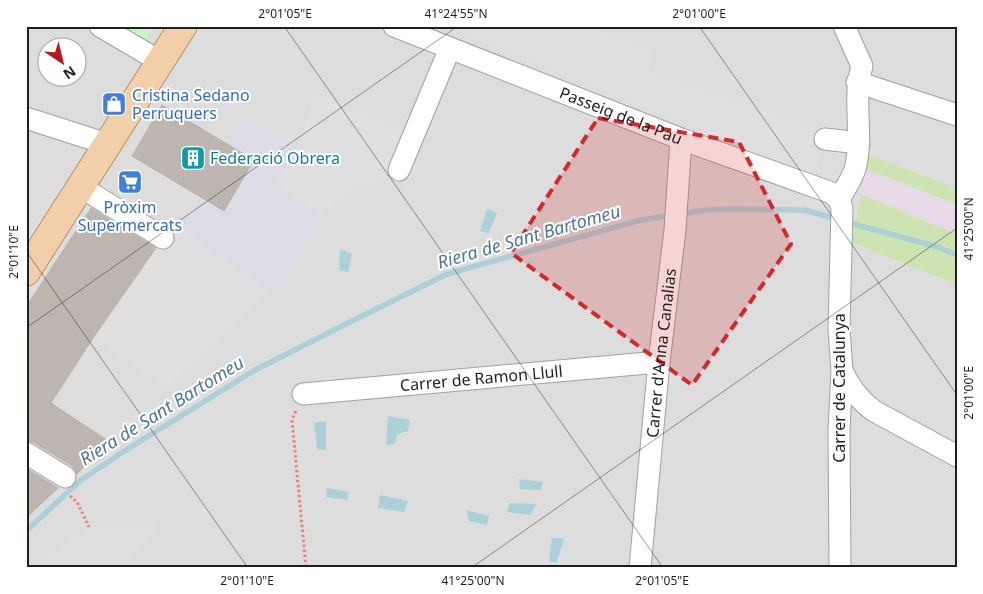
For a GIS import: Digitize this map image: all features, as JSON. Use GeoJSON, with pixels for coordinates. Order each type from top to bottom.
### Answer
{"type":"FeatureCollection","features":[{"type":"Feature","properties":{"kind":"main road"},"geometry":{"type":"LineString","coordinates":[[26,272],[183,26]]}},
{"type":"Feature","properties":{"kind":"street"},"geometry":{"type":"LineString","coordinates":[[100,26],[161,62]]}},
{"type":"Feature","properties":{"kind":"street","name":"Passeig de la Pau"},"geometry":{"type":"LineString","coordinates":[[394,26],[681,139],[832,193],[840,204]]}},
{"type":"Feature","properties":{"kind":"street"},"geometry":{"type":"LineString","coordinates":[[840,204],[855,170],[859,143],[857,82],[862,66],[844,26]]}},
{"type":"Feature","properties":{"kind":"street"},"geometry":{"type":"LineString","coordinates":[[401,129],[444,46]]}},
{"type":"Feature","properties":{"kind":"street"},"geometry":{"type":"LineString","coordinates":[[399,170],[444,46]]}},
{"type":"Feature","properties":{"kind":"street"},"geometry":{"type":"LineString","coordinates":[[857,82],[957,115]]}},
{"type":"Feature","properties":{"kind":"street"},"geometry":{"type":"LineString","coordinates":[[26,118],[107,144]]}},
{"type":"Feature","properties":{"kind":"street","name":"Carrer d'Anna Canalias"},"geometry":{"type":"LineString","coordinates":[[640,568],[659,362],[675,230],[681,139]]}},
{"type":"Feature","properties":{"kind":"street"},"geometry":{"type":"LineString","coordinates":[[825,139],[859,143]]}},
{"type":"Feature","properties":{"kind":"street"},"geometry":{"type":"LineString","coordinates":[[81,187],[163,238]]}},
{"type":"Feature","properties":{"kind":"street","name":"Carrer de Catalunya"},"geometry":{"type":"LineString","coordinates":[[840,204],[839,329],[842,371],[839,430],[840,568]]}},
{"type":"Feature","properties":{"kind":"street","name":"Carrer de Ramon Llull"},"geometry":{"type":"LineString","coordinates":[[303,394],[659,362]]}},
{"type":"Feature","properties":{"kind":"street"},"geometry":{"type":"LineString","coordinates":[[842,371],[850,387],[862,402],[874,411],[957,456]]}},
{"type":"Feature","properties":{"kind":"street"},"geometry":{"type":"LineString","coordinates":[[26,453],[65,477]]}},
{"type":"Feature","properties":{"kind":"path"},"geometry":{"type":"LineString","coordinates":[[303,394],[292,420],[306,568]]}},
{"type":"Feature","properties":{"kind":"path"},"geometry":{"type":"LineString","coordinates":[[77,502],[89,527]]}},
{"type":"Feature","properties":{"kind":"highlighted area"},"geometry":{"type":"Polygon","coordinates":[[[598,118],[739,142],[791,244],[692,385],[511,253],[598,118]]]}},
{"type":"Feature","properties":{"kind":"shaded area"},"geometry":{"type":"Polygon","coordinates":[[[26,26],[957,26],[957,188],[869,155],[852,243],[957,285],[957,568],[26,568],[26,26]]]}},
{"type":"Feature","properties":{"kind":"shaded area"},"geometry":{"type":"Polygon","coordinates":[[[444,26],[587,26],[654,50],[650,71],[827,132],[815,175],[655,112],[444,26]]]}},
{"type":"Feature","properties":{"kind":"shaded area"},"geometry":{"type":"Polygon","coordinates":[[[314,93],[408,132],[388,177],[351,191],[321,216],[273,183],[297,148],[314,93]]]}},
{"type":"Feature","properties":{"kind":"shaded area"},"geometry":{"type":"Polygon","coordinates":[[[245,116],[297,148],[273,183],[321,216],[276,293],[179,227],[199,196],[224,210],[254,161],[227,144],[245,116]]]}},
{"type":"Feature","properties":{"kind":"shaded area"},"geometry":{"type":"Polygon","coordinates":[[[866,169],[957,205],[957,234],[861,194],[866,169]]]}},
{"type":"Feature","properties":{"kind":"shaded area"},"geometry":{"type":"Polygon","coordinates":[[[173,223],[270,289],[166,389],[93,338],[173,223]]]}},
{"type":"Feature","properties":{"kind":"shaded area"},"geometry":{"type":"Polygon","coordinates":[[[100,521],[110,525],[131,527],[155,523],[160,526],[135,553],[125,568],[32,568],[61,546],[100,521]]]}},
{"type":"Feature","properties":{"kind":"green space"},"geometry":{"type":"Polygon","coordinates":[[[110,26],[155,26],[142,45],[110,26]]]}},
{"type":"Feature","properties":{"kind":"green space"},"geometry":{"type":"Polygon","coordinates":[[[869,155],[957,188],[957,205],[866,169],[869,155]]]}},
{"type":"Feature","properties":{"kind":"green space"},"geometry":{"type":"Polygon","coordinates":[[[861,194],[957,234],[957,285],[852,243],[861,194]]]}},
{"type":"Feature","properties":{"kind":"water"},"geometry":{"type":"Polygon","coordinates":[[[487,209],[497,213],[489,233],[480,231],[487,209]]]}},
{"type":"Feature","properties":{"kind":"water"},"geometry":{"type":"Polygon","coordinates":[[[340,249],[352,254],[348,272],[339,270],[340,249]]]}},
{"type":"Feature","properties":{"kind":"water"},"geometry":{"type":"Polygon","coordinates":[[[388,416],[410,420],[408,431],[397,434],[395,444],[386,445],[388,416]]]}},
{"type":"Feature","properties":{"kind":"water"},"geometry":{"type":"Polygon","coordinates":[[[326,421],[326,450],[317,449],[314,423],[326,421]]]}},
{"type":"Feature","properties":{"kind":"water"},"geometry":{"type":"Polygon","coordinates":[[[519,479],[543,482],[541,490],[520,489],[519,479]]]}},
{"type":"Feature","properties":{"kind":"water"},"geometry":{"type":"Polygon","coordinates":[[[327,488],[349,492],[347,500],[326,497],[327,488]]]}},
{"type":"Feature","properties":{"kind":"water"},"geometry":{"type":"Polygon","coordinates":[[[380,495],[408,501],[404,512],[378,508],[380,495]]]}},
{"type":"Feature","properties":{"kind":"water"},"geometry":{"type":"Polygon","coordinates":[[[510,503],[537,504],[530,515],[507,512],[510,503]]]}},
{"type":"Feature","properties":{"kind":"water"},"geometry":{"type":"Polygon","coordinates":[[[466,510],[489,516],[487,525],[469,521],[466,510]]]}},
{"type":"Feature","properties":{"kind":"water"},"geometry":{"type":"Polygon","coordinates":[[[552,538],[564,538],[557,562],[549,562],[552,538]]]}},
{"type":"Feature","properties":{"kind":"building","name":"Federació Obrera"},"geometry":{"type":"Polygon","coordinates":[[[162,105],[254,160],[224,211],[132,156],[162,105]]]}},
{"type":"Feature","properties":{"kind":"building"},"geometry":{"type":"Polygon","coordinates":[[[91,208],[156,248],[93,338],[51,403],[110,442],[77,474],[72,466],[33,442],[26,441],[26,307],[91,208]]]}},
{"type":"Feature","properties":{"kind":"building"},"geometry":{"type":"Polygon","coordinates":[[[26,468],[58,488],[26,518],[26,468]]]}},
{"type":"Feature","properties":{"kind":"waterway","name":"Riera de Sant Bartomeu"},"geometry":{"type":"LineString","coordinates":[[681,214],[730,209],[804,210],[837,219]]}},
{"type":"Feature","properties":{"kind":"waterway","name":"Riera de Sant Bartomeu"},"geometry":{"type":"LineString","coordinates":[[26,531],[81,480],[255,370],[447,274],[641,220],[672,215]]}},
{"type":"Feature","properties":{"kind":"waterway","name":"Riera de Sant Bartomeu"},"geometry":{"type":"LineString","coordinates":[[846,222],[938,247],[957,255]]}},
{"type":"Feature","properties":{"kind":"place","name":"Cristina Sedano Perruquers"},"geometry":{"type":"Point","coordinates":[114,104]}},
{"type":"Feature","properties":{"kind":"place","name":"Federació Obrera"},"geometry":{"type":"Point","coordinates":[193,158]}},
{"type":"Feature","properties":{"kind":"place","name":"Pròxim Supermercats"},"geometry":{"type":"Point","coordinates":[130,182]}}]}
